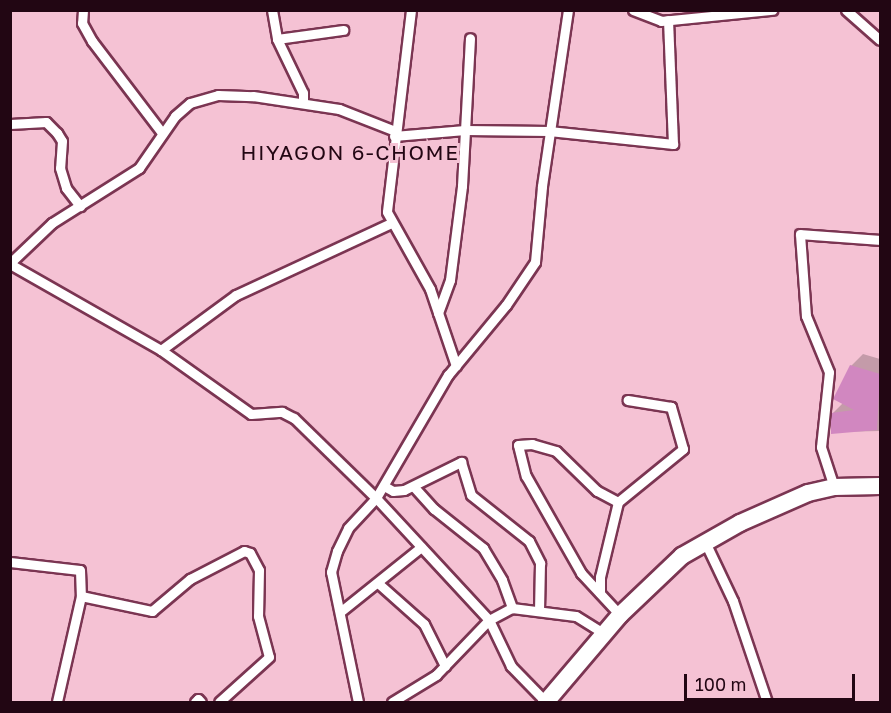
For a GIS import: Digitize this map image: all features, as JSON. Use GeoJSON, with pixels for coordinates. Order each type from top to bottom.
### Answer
{"type":"FeatureCollection","features":[{"type":"Feature","properties":{"kind":"highway"},"geometry":{"type":"LineString","coordinates":[[546,702],[620,615],[659,574],[705,542],[774,506],[834,487],[880,486]]}},
{"type":"Feature","properties":{"kind":"street"},"geometry":{"type":"LineString","coordinates":[[83,10],[82,23],[92,41],[162,134]]}},
{"type":"Feature","properties":{"kind":"street"},"geometry":{"type":"LineString","coordinates":[[272,10],[277,39],[303,93],[303,103]]}},
{"type":"Feature","properties":{"kind":"street"},"geometry":{"type":"LineString","coordinates":[[411,10],[386,195],[391,223],[430,289],[456,366]]}},
{"type":"Feature","properties":{"kind":"street"},"geometry":{"type":"LineString","coordinates":[[358,702],[331,572],[337,552],[348,528],[384,486],[456,366],[535,262],[549,130],[568,10]]}},
{"type":"Feature","properties":{"kind":"street"},"geometry":{"type":"LineString","coordinates":[[633,10],[648,19],[668,20],[772,10]]}},
{"type":"Feature","properties":{"kind":"street"},"geometry":{"type":"LineString","coordinates":[[846,10],[880,40]]}},
{"type":"Feature","properties":{"kind":"street"},"geometry":{"type":"LineString","coordinates":[[546,702],[511,666],[489,620],[376,498],[294,418],[282,412],[251,414],[161,350],[10,263],[33,239],[139,168],[162,134],[190,104],[218,95],[303,103],[339,109],[395,133],[549,130],[673,144],[668,20]]}},
{"type":"Feature","properties":{"kind":"street"},"geometry":{"type":"LineString","coordinates":[[277,39],[343,30]]}},
{"type":"Feature","properties":{"kind":"street"},"geometry":{"type":"LineString","coordinates":[[438,313],[450,280],[465,130],[470,38]]}},
{"type":"Feature","properties":{"kind":"street"},"geometry":{"type":"LineString","coordinates":[[10,124],[46,122],[57,133],[62,141],[60,168],[66,188],[80,206]]}},
{"type":"Feature","properties":{"kind":"street"},"geometry":{"type":"LineString","coordinates":[[161,350],[236,295],[391,223]]}},
{"type":"Feature","properties":{"kind":"street"},"geometry":{"type":"LineString","coordinates":[[834,487],[821,447],[829,372],[806,316],[800,234],[880,240]]}},
{"type":"Feature","properties":{"kind":"street"},"geometry":{"type":"LineString","coordinates":[[600,593],[600,577],[618,502],[683,449],[671,407],[628,400]]}},
{"type":"Feature","properties":{"kind":"street"},"geometry":{"type":"LineString","coordinates":[[618,502],[597,491],[556,451],[532,444],[518,445],[524,470],[581,573],[620,615]]}},
{"type":"Feature","properties":{"kind":"street"},"geometry":{"type":"LineString","coordinates":[[384,486],[393,491],[414,487],[461,462],[471,495],[529,541],[541,571],[539,610]]}},
{"type":"Feature","properties":{"kind":"street"},"geometry":{"type":"LineString","coordinates":[[414,487],[434,509],[483,548],[502,580],[512,608]]}},
{"type":"Feature","properties":{"kind":"street"},"geometry":{"type":"LineString","coordinates":[[705,542],[733,602],[767,702]]}},
{"type":"Feature","properties":{"kind":"street"},"geometry":{"type":"LineString","coordinates":[[340,612],[379,584],[421,547]]}},
{"type":"Feature","properties":{"kind":"street"},"geometry":{"type":"LineString","coordinates":[[81,596],[152,611],[189,579],[244,551],[250,553],[259,570],[258,616],[269,657],[219,702]]}},
{"type":"Feature","properties":{"kind":"street"},"geometry":{"type":"LineString","coordinates":[[10,562],[80,570],[81,596],[57,702]]}},
{"type":"Feature","properties":{"kind":"street"},"geometry":{"type":"LineString","coordinates":[[379,584],[424,624],[446,666]]}},
{"type":"Feature","properties":{"kind":"street"},"geometry":{"type":"LineString","coordinates":[[392,702],[416,690],[446,666],[489,620],[512,608],[576,616],[605,634]]}},
{"type":"Feature","properties":{"kind":"street"},"geometry":{"type":"LineString","coordinates":[[195,702],[201,702]]}},
{"type":"Feature","properties":{"kind":"building"},"geometry":{"type":"Polygon","coordinates":[[[850,365],[880,374],[877,430],[831,434],[831,413],[854,410],[833,399],[850,365]]]}},
{"type":"Feature","properties":{"kind":"district","name":"HIYAGON 6-CHOME"},"geometry":{"type":"Point","coordinates":[350,152]}}]}
